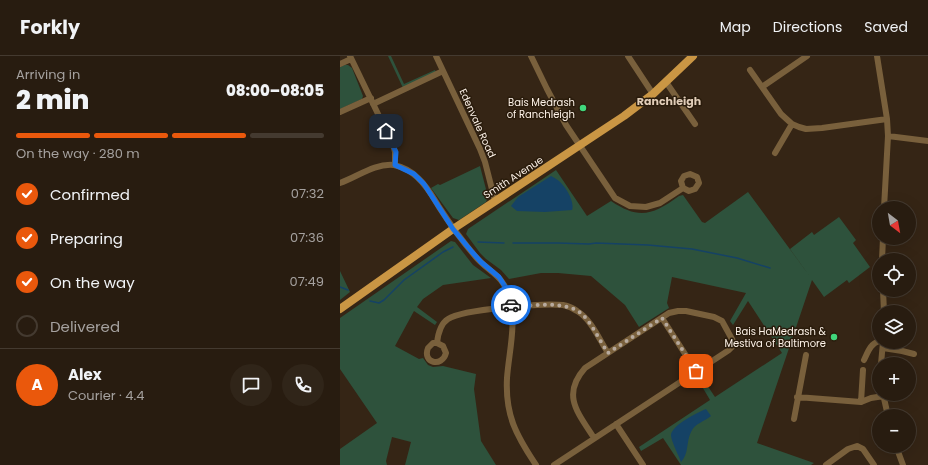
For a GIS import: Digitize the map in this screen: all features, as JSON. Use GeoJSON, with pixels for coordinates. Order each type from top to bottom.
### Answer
{"type":"FeatureCollection","features":[{"type":"Feature","properties":{"kind":"main road","name":"Smith Avenue"},"geometry":{"type":"LineString","coordinates":[[340,309],[453,229],[624,116],[653,94],[693,56]]}},
{"type":"Feature","properties":{"kind":"street","name":"Edenvale Road"},"geometry":{"type":"LineString","coordinates":[[436,56],[480,149],[495,201]]}},
{"type":"Feature","properties":{"kind":"street"},"geometry":{"type":"LineString","coordinates":[[531,56],[556,107],[579,146],[615,198],[630,206],[646,207],[666,200],[683,188]]}},
{"type":"Feature","properties":{"kind":"street"},"geometry":{"type":"LineString","coordinates":[[628,56],[653,94]]}},
{"type":"Feature","properties":{"kind":"street"},"geometry":{"type":"LineString","coordinates":[[762,87],[807,56]]}},
{"type":"Feature","properties":{"kind":"street"},"geometry":{"type":"LineString","coordinates":[[877,56],[888,136],[884,201]]}},
{"type":"Feature","properties":{"kind":"street"},"geometry":{"type":"LineString","coordinates":[[340,64],[350,57],[396,152],[395,165]]}},
{"type":"Feature","properties":{"kind":"street"},"geometry":{"type":"LineString","coordinates":[[750,70],[781,114],[792,124],[799,127],[813,129],[886,118]]}},
{"type":"Feature","properties":{"kind":"street"},"geometry":{"type":"LineString","coordinates":[[340,112],[372,101],[443,71]]}},
{"type":"Feature","properties":{"kind":"street"},"geometry":{"type":"LineString","coordinates":[[666,82],[695,124]]}},
{"type":"Feature","properties":{"kind":"street"},"geometry":{"type":"LineString","coordinates":[[775,153],[792,124]]}},
{"type":"Feature","properties":{"kind":"street"},"geometry":{"type":"LineString","coordinates":[[888,136],[928,141]]}},
{"type":"Feature","properties":{"kind":"street"},"geometry":{"type":"LineString","coordinates":[[340,183],[374,168],[395,165],[408,170],[419,179],[453,229],[476,257],[499,277],[506,288],[511,307],[513,328],[507,390],[510,414],[517,434],[536,465]]}},
{"type":"Feature","properties":{"kind":"street"},"geometry":{"type":"LineString","coordinates":[[437,343],[441,327],[444,322],[454,316],[511,307],[558,305],[577,310],[588,321],[608,353]]}},
{"type":"Feature","properties":{"kind":"street"},"geometry":{"type":"LineString","coordinates":[[554,465],[733,346],[733,341],[722,321],[714,317],[686,311],[669,313],[585,368],[578,376],[573,386],[574,405],[594,438]]}},
{"type":"Feature","properties":{"kind":"street"},"geometry":{"type":"LineString","coordinates":[[662,318],[696,371]]}},
{"type":"Feature","properties":{"kind":"street"},"geometry":{"type":"LineString","coordinates":[[864,360],[872,346]]}},
{"type":"Feature","properties":{"kind":"street"},"geometry":{"type":"LineString","coordinates":[[896,349],[914,354]]}},
{"type":"Feature","properties":{"kind":"street"},"geometry":{"type":"LineString","coordinates":[[794,419],[806,355]]}},
{"type":"Feature","properties":{"kind":"street"},"geometry":{"type":"LineString","coordinates":[[861,402],[863,370]]}},
{"type":"Feature","properties":{"kind":"street"},"geometry":{"type":"LineString","coordinates":[[797,398],[861,402],[872,398]]}},
{"type":"Feature","properties":{"kind":"street"},"geometry":{"type":"LineString","coordinates":[[616,424],[643,465]]}},
{"type":"Feature","properties":{"kind":"street"},"geometry":{"type":"LineString","coordinates":[[826,465],[848,449],[857,446],[863,449],[874,465]]}},
{"type":"Feature","properties":{"kind":"street"},"geometry":{"type":"LineString","coordinates":[[899,453],[903,465]]}},
{"type":"Feature","properties":{"kind":"green space"},"geometry":{"type":"Polygon","coordinates":[[[388,56],[391,56],[404,84],[435,70],[438,76],[379,104],[377,100],[403,88],[388,56]]]}},
{"type":"Feature","properties":{"kind":"green space"},"geometry":{"type":"Polygon","coordinates":[[[345,65],[352,68],[363,96],[362,99],[340,109],[340,67],[345,65]]]}},
{"type":"Feature","properties":{"kind":"green space"},"geometry":{"type":"Polygon","coordinates":[[[480,166],[488,197],[486,202],[459,220],[453,218],[431,188],[480,166]]]}},
{"type":"Feature","properties":{"kind":"green space"},"geometry":{"type":"Polygon","coordinates":[[[556,170],[587,216],[611,201],[630,211],[646,213],[653,211],[683,195],[702,222],[705,223],[748,192],[811,278],[790,249],[812,232],[814,235],[839,217],[856,240],[853,243],[870,267],[849,283],[847,280],[824,297],[812,280],[757,443],[814,463],[811,465],[681,465],[663,438],[641,451],[639,447],[710,400],[697,378],[701,376],[715,397],[782,353],[748,301],[733,325],[730,321],[746,293],[672,277],[667,303],[669,308],[639,327],[625,305],[591,276],[541,273],[509,279],[501,270],[480,253],[466,234],[468,229],[556,170]]]}},
{"type":"Feature","properties":{"kind":"green space"},"geometry":{"type":"Polygon","coordinates":[[[451,241],[455,242],[473,265],[491,278],[443,285],[423,299],[417,307],[437,322],[435,325],[414,311],[395,346],[419,359],[423,358],[428,365],[433,367],[443,366],[476,374],[474,389],[481,441],[496,465],[405,465],[411,442],[392,437],[386,461],[387,465],[340,465],[340,449],[377,423],[340,369],[340,318],[451,241]]]}},
{"type":"Feature","properties":{"kind":"green space"},"geometry":{"type":"Polygon","coordinates":[[[340,271],[350,292],[340,300],[340,271]]]}},
{"type":"Feature","properties":{"kind":"water"},"geometry":{"type":"Polygon","coordinates":[[[551,176],[559,181],[567,191],[571,199],[573,207],[572,210],[545,212],[517,211],[511,206],[518,197],[551,176]]]}},
{"type":"Feature","properties":{"kind":"water"},"geometry":{"type":"Polygon","coordinates":[[[706,409],[711,416],[693,429],[689,436],[684,459],[681,462],[671,438],[672,431],[680,423],[706,409]]]}},
{"type":"Feature","properties":{"kind":"waterway"},"geometry":{"type":"LineString","coordinates":[[478,242],[504,243]]}},
{"type":"Feature","properties":{"kind":"waterway"},"geometry":{"type":"LineString","coordinates":[[513,243],[596,243],[648,245],[692,249],[737,258],[770,268]]}},
{"type":"Feature","properties":{"kind":"waterway"},"geometry":{"type":"LineString","coordinates":[[370,301],[379,303],[384,300],[404,280],[443,252],[453,247]]}},
{"type":"Feature","properties":{"kind":"waterway"},"geometry":{"type":"LineString","coordinates":[[340,287],[348,290]]}},
{"type":"Feature","properties":{"kind":"way so far"},"geometry":{"type":"LineString","coordinates":[[511,305],[511,307],[558,305],[577,310],[588,321],[608,353],[662,318],[696,371]]}},
{"type":"Feature","properties":{"kind":"place","name":"Bais Medrash of Ranchleigh"},"geometry":{"type":"Point","coordinates":[583,108]}},
{"type":"Feature","properties":{"kind":"place","name":"Bais HaMedrash & Mestiva of Baltimore"},"geometry":{"type":"Point","coordinates":[834,337]}},
{"type":"Feature","properties":{"kind":"district","name":"Ranchleigh"},"geometry":{"type":"Point","coordinates":[669,101]}},
{"type":"Feature","properties":{"kind":"route"},"geometry":{"type":"LineString","coordinates":[[386,131],[396,152],[395,165],[408,170],[424,184],[453,229],[476,257],[499,277],[506,288],[511,305]]}}]}
